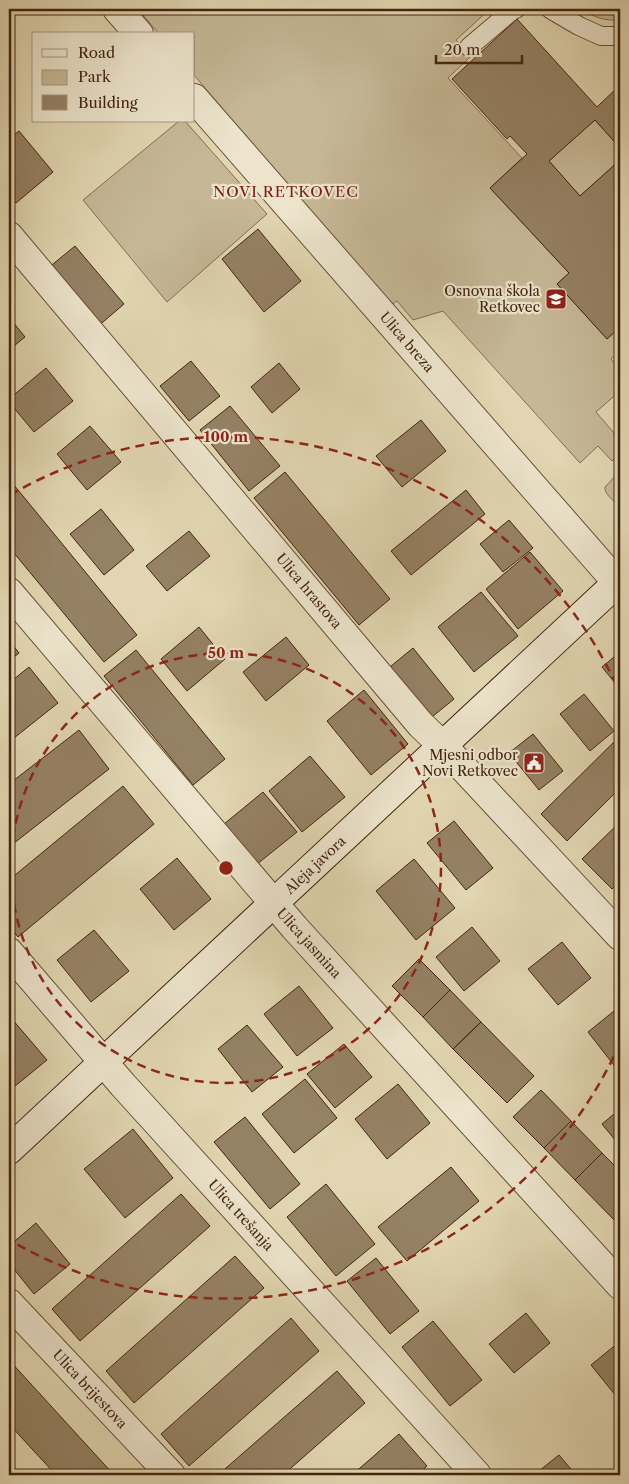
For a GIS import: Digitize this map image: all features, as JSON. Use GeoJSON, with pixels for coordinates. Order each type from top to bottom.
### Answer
{"type":"FeatureCollection","features":[{"type":"Feature","properties":{"kind":"street"},"geometry":{"type":"LineString","coordinates":[[117,9],[137,32]]}},
{"type":"Feature","properties":{"kind":"street","name":"Ulica breza"},"geometry":{"type":"LineString","coordinates":[[195,99],[619,583]]}},
{"type":"Feature","properties":{"kind":"street","name":"Ulica hrastova"},"geometry":{"type":"LineString","coordinates":[[9,236],[422,725],[620,936]]}},
{"type":"Feature","properties":{"kind":"street","name":"Aleja javora"},"geometry":{"type":"LineString","coordinates":[[9,1150],[619,583]]}},
{"type":"Feature","properties":{"kind":"street","name":"Ulica jasmina"},"geometry":{"type":"LineString","coordinates":[[9,592],[274,904],[620,1284]]}},
{"type":"Feature","properties":{"kind":"street","name":"Ulica trešanja"},"geometry":{"type":"LineString","coordinates":[[9,952],[103,1061],[477,1475]]}},
{"type":"Feature","properties":{"kind":"street","name":"Ulica brijestova"},"geometry":{"type":"LineString","coordinates":[[9,1303],[171,1475]]}},
{"type":"Feature","properties":{"kind":"lane"},"geometry":{"type":"LineString","coordinates":[[469,47],[516,9]]}},
{"type":"Feature","properties":{"kind":"lane"},"geometry":{"type":"LineString","coordinates":[[550,9],[579,26],[602,36],[620,36]]}},
{"type":"Feature","properties":{"kind":"green space"},"geometry":{"type":"Polygon","coordinates":[[[138,9],[490,9],[456,40],[470,57],[448,78],[522,158],[490,188],[569,273],[557,284],[607,339],[620,327],[620,351],[611,359],[620,370],[620,391],[596,412],[620,440],[620,454],[612,461],[598,446],[580,463],[443,311],[413,320],[397,301],[391,305],[195,76],[195,32],[157,32],[138,9]]]}},
{"type":"Feature","properties":{"kind":"green space"},"geometry":{"type":"Polygon","coordinates":[[[582,9],[620,9],[620,20],[600,18],[582,9]]]}},
{"type":"Feature","properties":{"kind":"green space"},"geometry":{"type":"Polygon","coordinates":[[[595,120],[620,148],[620,160],[580,196],[549,161],[595,120]]]}},
{"type":"Feature","properties":{"kind":"green space"},"geometry":{"type":"Polygon","coordinates":[[[178,122],[186,122],[267,214],[167,302],[83,200],[178,122]]]}},
{"type":"Feature","properties":{"kind":"green space"},"geometry":{"type":"Polygon","coordinates":[[[620,471],[620,505],[618,505],[607,494],[605,487],[620,471]]]}},
{"type":"Feature","properties":{"kind":"building"},"geometry":{"type":"Polygon","coordinates":[[[517,19],[597,107],[620,85],[620,148],[595,120],[549,161],[580,196],[620,160],[620,327],[607,339],[557,284],[569,273],[490,188],[527,154],[510,136],[507,139],[452,79],[517,19]]]}},
{"type":"Feature","properties":{"kind":"building"},"geometry":{"type":"Polygon","coordinates":[[[19,131],[53,172],[16,203],[9,194],[9,139],[19,131]]]}},
{"type":"Feature","properties":{"kind":"building"},"geometry":{"type":"Polygon","coordinates":[[[258,229],[301,281],[264,312],[222,259],[258,229]]]}},
{"type":"Feature","properties":{"kind":"building"},"geometry":{"type":"Polygon","coordinates":[[[75,246],[124,304],[96,328],[47,269],[75,246]]]}},
{"type":"Feature","properties":{"kind":"building"},"geometry":{"type":"Polygon","coordinates":[[[9,317],[25,337],[9,350],[9,317]]]}},
{"type":"Feature","properties":{"kind":"building"},"geometry":{"type":"Polygon","coordinates":[[[191,361],[220,396],[189,421],[160,386],[191,361]]]}},
{"type":"Feature","properties":{"kind":"building"},"geometry":{"type":"Polygon","coordinates":[[[279,363],[300,389],[272,413],[251,387],[279,363]]]}},
{"type":"Feature","properties":{"kind":"building"},"geometry":{"type":"Polygon","coordinates":[[[46,368],[73,401],[34,432],[9,402],[9,399],[46,368]]]}},
{"type":"Feature","properties":{"kind":"building"},"geometry":{"type":"Polygon","coordinates":[[[230,406],[280,466],[249,491],[200,430],[230,406]]]}},
{"type":"Feature","properties":{"kind":"building"},"geometry":{"type":"Polygon","coordinates":[[[421,420],[446,451],[402,487],[376,456],[421,420]]]}},
{"type":"Feature","properties":{"kind":"building"},"geometry":{"type":"Polygon","coordinates":[[[90,426],[121,462],[87,490],[57,454],[90,426]]]}},
{"type":"Feature","properties":{"kind":"building"},"geometry":{"type":"Polygon","coordinates":[[[285,472],[390,599],[359,625],[254,498],[285,472]]]}},
{"type":"Feature","properties":{"kind":"building"},"geometry":{"type":"Polygon","coordinates":[[[9,479],[137,635],[104,662],[9,547],[9,479]]]}},
{"type":"Feature","properties":{"kind":"building"},"geometry":{"type":"Polygon","coordinates":[[[466,490],[485,514],[411,575],[391,551],[466,490]]]}},
{"type":"Feature","properties":{"kind":"building"},"geometry":{"type":"Polygon","coordinates":[[[101,509],[134,550],[104,575],[70,534],[101,509]]]}},
{"type":"Feature","properties":{"kind":"building"},"geometry":{"type":"Polygon","coordinates":[[[509,520],[533,548],[503,572],[480,544],[509,520]]]}},
{"type":"Feature","properties":{"kind":"building"},"geometry":{"type":"Polygon","coordinates":[[[189,531],[210,556],[167,591],[146,566],[189,531]]]}},
{"type":"Feature","properties":{"kind":"building"},"geometry":{"type":"Polygon","coordinates":[[[530,552],[563,591],[518,629],[486,589],[530,552]]]}},
{"type":"Feature","properties":{"kind":"building"},"geometry":{"type":"Polygon","coordinates":[[[481,592],[518,636],[474,672],[438,627],[481,592]]]}},
{"type":"Feature","properties":{"kind":"building"},"geometry":{"type":"Polygon","coordinates":[[[199,627],[225,659],[187,691],[161,659],[199,627]]]}},
{"type":"Feature","properties":{"kind":"building"},"geometry":{"type":"Polygon","coordinates":[[[286,637],[309,665],[266,701],[243,672],[286,637]]]}},
{"type":"Feature","properties":{"kind":"building"},"geometry":{"type":"Polygon","coordinates":[[[9,640],[19,653],[9,661],[9,640]]]}},
{"type":"Feature","properties":{"kind":"building"},"geometry":{"type":"Polygon","coordinates":[[[413,648],[454,699],[427,721],[385,671],[413,648]]]}},
{"type":"Feature","properties":{"kind":"building"},"geometry":{"type":"Polygon","coordinates":[[[136,650],[225,759],[193,785],[104,676],[136,650]]]}},
{"type":"Feature","properties":{"kind":"building"},"geometry":{"type":"Polygon","coordinates":[[[620,652],[620,689],[602,667],[620,652]]]}},
{"type":"Feature","properties":{"kind":"building"},"geometry":{"type":"Polygon","coordinates":[[[29,667],[58,703],[9,742],[9,683],[29,667]]]}},
{"type":"Feature","properties":{"kind":"building"},"geometry":{"type":"Polygon","coordinates":[[[364,690],[408,744],[371,775],[327,721],[364,690]]]}},
{"type":"Feature","properties":{"kind":"building"},"geometry":{"type":"Polygon","coordinates":[[[584,694],[614,731],[590,751],[560,714],[584,694]]]}},
{"type":"Feature","properties":{"kind":"building"},"geometry":{"type":"Polygon","coordinates":[[[79,730],[109,769],[9,847],[9,784],[79,730]]]}},
{"type":"Feature","properties":{"kind":"building"},"geometry":{"type":"Polygon","coordinates":[[[533,734],[563,771],[539,790],[509,753],[533,734]]]}},
{"type":"Feature","properties":{"kind":"building"},"geometry":{"type":"Polygon","coordinates":[[[620,736],[620,788],[567,841],[541,814],[620,736]]]}},
{"type":"Feature","properties":{"kind":"building"},"geometry":{"type":"Polygon","coordinates":[[[310,756],[345,797],[302,832],[269,791],[310,756]]]}},
{"type":"Feature","properties":{"kind":"building"},"geometry":{"type":"Polygon","coordinates":[[[123,786],[154,824],[18,937],[9,926],[9,880],[123,786]]]}},
{"type":"Feature","properties":{"kind":"building"},"geometry":{"type":"Polygon","coordinates":[[[263,792],[297,832],[251,869],[218,829],[263,792]]]}},
{"type":"Feature","properties":{"kind":"building"},"geometry":{"type":"Polygon","coordinates":[[[454,821],[493,868],[466,890],[427,843],[454,821]]]}},
{"type":"Feature","properties":{"kind":"building"},"geometry":{"type":"Polygon","coordinates":[[[620,822],[620,881],[612,889],[582,859],[620,822]]]}},
{"type":"Feature","properties":{"kind":"building"},"geometry":{"type":"Polygon","coordinates":[[[177,858],[211,899],[174,930],[140,889],[177,858]]]}},
{"type":"Feature","properties":{"kind":"building"},"geometry":{"type":"Polygon","coordinates":[[[414,859],[455,908],[416,940],[376,891],[414,859]]]}},
{"type":"Feature","properties":{"kind":"building"},"geometry":{"type":"Polygon","coordinates":[[[472,927],[500,961],[464,991],[436,957],[472,927]]]}},
{"type":"Feature","properties":{"kind":"building"},"geometry":{"type":"Polygon","coordinates":[[[94,930],[129,971],[91,1002],[57,960],[94,930]]]}},
{"type":"Feature","properties":{"kind":"building"},"geometry":{"type":"Polygon","coordinates":[[[562,942],[591,978],[558,1005],[528,969],[562,942]]]}},
{"type":"Feature","properties":{"kind":"building"},"geometry":{"type":"Polygon","coordinates":[[[419,959],[450,990],[423,1017],[392,986],[419,959]]]}},
{"type":"Feature","properties":{"kind":"building"},"geometry":{"type":"Polygon","coordinates":[[[299,986],[333,1028],[297,1056],[264,1014],[299,986]]]}},
{"type":"Feature","properties":{"kind":"building"},"geometry":{"type":"Polygon","coordinates":[[[450,990],[481,1022],[453,1049],[423,1017],[450,990]]]}},
{"type":"Feature","properties":{"kind":"building"},"geometry":{"type":"Polygon","coordinates":[[[619,1007],[620,1009],[620,1073],[588,1032],[619,1007]]]}},
{"type":"Feature","properties":{"kind":"building"},"geometry":{"type":"Polygon","coordinates":[[[12,1019],[47,1060],[9,1091],[9,1022],[12,1019]]]}},
{"type":"Feature","properties":{"kind":"building"},"geometry":{"type":"Polygon","coordinates":[[[481,1022],[534,1076],[507,1103],[453,1049],[481,1022]]]}},
{"type":"Feature","properties":{"kind":"building"},"geometry":{"type":"Polygon","coordinates":[[[247,1025],[283,1067],[252,1092],[218,1049],[247,1025]]]}},
{"type":"Feature","properties":{"kind":"building"},"geometry":{"type":"Polygon","coordinates":[[[344,1044],[372,1077],[335,1108],[307,1074],[344,1044]]]}},
{"type":"Feature","properties":{"kind":"building"},"geometry":{"type":"Polygon","coordinates":[[[305,1079],[337,1118],[294,1153],[262,1114],[305,1079]]]}},
{"type":"Feature","properties":{"kind":"building"},"geometry":{"type":"Polygon","coordinates":[[[398,1084],[430,1123],[387,1159],[355,1119],[398,1084]]]}},
{"type":"Feature","properties":{"kind":"building"},"geometry":{"type":"Polygon","coordinates":[[[541,1090],[571,1121],[544,1148],[513,1117],[541,1090]]]}},
{"type":"Feature","properties":{"kind":"building"},"geometry":{"type":"Polygon","coordinates":[[[620,1109],[620,1146],[602,1124],[620,1109]]]}},
{"type":"Feature","properties":{"kind":"building"},"geometry":{"type":"Polygon","coordinates":[[[245,1117],[300,1184],[270,1209],[214,1142],[245,1117]]]}},
{"type":"Feature","properties":{"kind":"building"},"geometry":{"type":"Polygon","coordinates":[[[571,1121],[602,1153],[575,1180],[544,1148],[571,1121]]]}},
{"type":"Feature","properties":{"kind":"building"},"geometry":{"type":"Polygon","coordinates":[[[133,1129],[173,1178],[125,1218],[84,1169],[133,1129]]]}},
{"type":"Feature","properties":{"kind":"building"},"geometry":{"type":"Polygon","coordinates":[[[602,1153],[620,1171],[620,1226],[575,1180],[602,1153]]]}},
{"type":"Feature","properties":{"kind":"building"},"geometry":{"type":"Polygon","coordinates":[[[451,1167],[479,1201],[407,1261],[378,1227],[451,1167]]]}},
{"type":"Feature","properties":{"kind":"building"},"geometry":{"type":"Polygon","coordinates":[[[326,1184],[375,1244],[336,1276],[287,1217],[326,1184]]]}},
{"type":"Feature","properties":{"kind":"building"},"geometry":{"type":"Polygon","coordinates":[[[181,1194],[210,1226],[80,1341],[52,1309],[181,1194]]]}},
{"type":"Feature","properties":{"kind":"building"},"geometry":{"type":"Polygon","coordinates":[[[36,1223],[70,1264],[34,1294],[9,1263],[9,1246],[36,1223]]]}},
{"type":"Feature","properties":{"kind":"building"},"geometry":{"type":"Polygon","coordinates":[[[235,1256],[264,1288],[134,1403],[106,1371],[235,1256]]]}},
{"type":"Feature","properties":{"kind":"building"},"geometry":{"type":"Polygon","coordinates":[[[376,1258],[419,1311],[390,1334],[347,1281],[376,1258]]]}},
{"type":"Feature","properties":{"kind":"building"},"geometry":{"type":"Polygon","coordinates":[[[526,1313],[550,1343],[514,1373],[489,1344],[526,1313]]]}},
{"type":"Feature","properties":{"kind":"building"},"geometry":{"type":"Polygon","coordinates":[[[291,1318],[319,1351],[189,1466],[161,1434],[291,1318]]]}},
{"type":"Feature","properties":{"kind":"building"},"geometry":{"type":"Polygon","coordinates":[[[433,1321],[482,1380],[450,1406],[402,1347],[433,1321]]]}},
{"type":"Feature","properties":{"kind":"building"},"geometry":{"type":"Polygon","coordinates":[[[618,1343],[620,1346],[620,1401],[591,1365],[618,1343]]]}},
{"type":"Feature","properties":{"kind":"building"},"geometry":{"type":"Polygon","coordinates":[[[9,1360],[114,1475],[56,1475],[9,1424],[9,1360]]]}},
{"type":"Feature","properties":{"kind":"building"},"geometry":{"type":"Polygon","coordinates":[[[337,1371],[365,1403],[283,1475],[218,1475],[337,1371]]]}},
{"type":"Feature","properties":{"kind":"building"},"geometry":{"type":"Polygon","coordinates":[[[399,1434],[427,1466],[417,1475],[352,1475],[399,1434]]]}},
{"type":"Feature","properties":{"kind":"building"},"geometry":{"type":"Polygon","coordinates":[[[559,1455],[576,1475],[534,1475],[559,1455]]]}},
{"type":"Feature","properties":{"kind":"place","name":"Osnovna škola Retkovec"},"geometry":{"type":"Point","coordinates":[556,299]}},
{"type":"Feature","properties":{"kind":"place","name":"Mjesni odbor Novi Retkovec"},"geometry":{"type":"Point","coordinates":[534,763]}},
{"type":"Feature","properties":{"kind":"district","name":"NOVI RETKOVEC"},"geometry":{"type":"Point","coordinates":[286,191]}}]}
